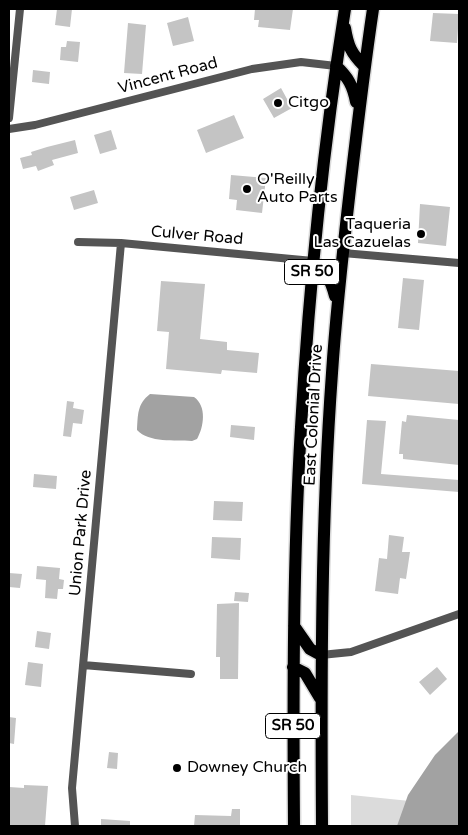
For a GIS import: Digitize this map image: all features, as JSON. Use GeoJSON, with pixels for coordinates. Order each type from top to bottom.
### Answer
{"type":"FeatureCollection","features":[{"type":"Feature","properties":{"kind":"highway","name":"East Colonial Drive"},"geometry":{"type":"LineString","coordinates":[[322,826],[320,698],[326,472],[332,372],[342,253],[364,66],[373,9]]}},
{"type":"Feature","properties":{"kind":"highway","name":"East Colonial Drive"},"geometry":{"type":"LineString","coordinates":[[294,826],[293,667],[301,427],[313,261],[344,14]]}},
{"type":"Feature","properties":{"kind":"highway"},"geometry":{"type":"LineString","coordinates":[[344,14],[347,41],[352,54],[364,66]]}},
{"type":"Feature","properties":{"kind":"highway"},"geometry":{"type":"LineString","coordinates":[[336,66],[347,75],[353,87],[359,114]]}},
{"type":"Feature","properties":{"kind":"highway"},"geometry":{"type":"LineString","coordinates":[[313,261],[324,269],[332,281],[338,305]]}},
{"type":"Feature","properties":{"kind":"highway"},"geometry":{"type":"LineString","coordinates":[[294,626],[310,649],[321,655]]}},
{"type":"Feature","properties":{"kind":"highway"},"geometry":{"type":"LineString","coordinates":[[293,667],[305,674],[320,698]]}},
{"type":"Feature","properties":{"kind":"street"},"geometry":{"type":"LineString","coordinates":[[9,118],[20,9]]}},
{"type":"Feature","properties":{"kind":"street","name":"Vincent Road"},"geometry":{"type":"LineString","coordinates":[[9,129],[35,125],[252,69],[301,62],[336,66]]}},
{"type":"Feature","properties":{"kind":"street","name":"Culver Road"},"geometry":{"type":"LineString","coordinates":[[78,242],[121,243],[313,261]]}},
{"type":"Feature","properties":{"kind":"street","name":"Union Park Drive"},"geometry":{"type":"LineString","coordinates":[[75,826],[72,788],[121,243]]}},
{"type":"Feature","properties":{"kind":"street"},"geometry":{"type":"LineString","coordinates":[[342,253],[459,263]]}},
{"type":"Feature","properties":{"kind":"street"},"geometry":{"type":"LineString","coordinates":[[321,655],[351,652],[459,614]]}},
{"type":"Feature","properties":{"kind":"street"},"geometry":{"type":"LineString","coordinates":[[83,665],[191,674]]}},
{"type":"Feature","properties":{"kind":"shaded area"},"geometry":{"type":"Polygon","coordinates":[[[150,394],[194,397],[203,411],[203,423],[197,439],[192,441],[170,441],[155,439],[137,430],[140,406],[150,394]]]}},
{"type":"Feature","properties":{"kind":"shaded area"},"geometry":{"type":"Polygon","coordinates":[[[459,731],[459,826],[397,826],[408,795],[435,755],[459,731]]]}},
{"type":"Feature","properties":{"kind":"shaded area"},"geometry":{"type":"Polygon","coordinates":[[[351,795],[459,806],[459,826],[351,826],[351,795]]]}},
{"type":"Feature","properties":{"kind":"building"},"geometry":{"type":"Polygon","coordinates":[[[57,9],[72,9],[70,27],[55,25],[57,9]]]}},
{"type":"Feature","properties":{"kind":"building"},"geometry":{"type":"Polygon","coordinates":[[[255,9],[293,9],[290,30],[258,27],[259,20],[254,20],[255,9]]]}},
{"type":"Feature","properties":{"kind":"building"},"geometry":{"type":"Polygon","coordinates":[[[433,13],[459,14],[457,43],[430,41],[433,13]]]}},
{"type":"Feature","properties":{"kind":"building"},"geometry":{"type":"Polygon","coordinates":[[[188,17],[194,41],[173,46],[167,23],[188,17]]]}},
{"type":"Feature","properties":{"kind":"building"},"geometry":{"type":"Polygon","coordinates":[[[128,23],[146,25],[142,74],[124,73],[128,23]]]}},
{"type":"Feature","properties":{"kind":"building"},"geometry":{"type":"Polygon","coordinates":[[[67,41],[80,42],[78,62],[60,60],[61,47],[66,47],[67,41]]]}},
{"type":"Feature","properties":{"kind":"building"},"geometry":{"type":"Polygon","coordinates":[[[33,70],[50,72],[49,84],[32,82],[33,70]]]}},
{"type":"Feature","properties":{"kind":"building","name":"Citgo"},"geometry":{"type":"Polygon","coordinates":[[[281,88],[292,108],[274,118],[263,99],[281,88]]]}},
{"type":"Feature","properties":{"kind":"building"},"geometry":{"type":"Polygon","coordinates":[[[234,115],[244,138],[206,153],[197,130],[234,115]]]}},
{"type":"Feature","properties":{"kind":"building"},"geometry":{"type":"Polygon","coordinates":[[[111,130],[117,149],[100,154],[94,135],[111,130]]]}},
{"type":"Feature","properties":{"kind":"building"},"geometry":{"type":"Polygon","coordinates":[[[75,140],[78,153],[52,160],[54,165],[38,171],[36,166],[23,169],[20,158],[32,155],[31,152],[75,140]]]}},
{"type":"Feature","properties":{"kind":"building","name":"O'Reilly Auto Parts"},"geometry":{"type":"Polygon","coordinates":[[[231,175],[266,178],[262,213],[236,210],[237,200],[229,199],[231,175]]]}},
{"type":"Feature","properties":{"kind":"building"},"geometry":{"type":"Polygon","coordinates":[[[94,190],[98,203],[74,210],[70,197],[94,190]]]}},
{"type":"Feature","properties":{"kind":"building"},"geometry":{"type":"Polygon","coordinates":[[[420,204],[450,207],[446,246],[418,243],[420,204]]]}},
{"type":"Feature","properties":{"kind":"building"},"geometry":{"type":"Polygon","coordinates":[[[403,278],[424,280],[419,330],[398,328],[403,278]]]}},
{"type":"Feature","properties":{"kind":"building"},"geometry":{"type":"Polygon","coordinates":[[[161,281],[205,284],[200,339],[227,342],[227,350],[259,353],[257,373],[222,370],[221,374],[166,369],[169,332],[157,331],[161,281]]]}},
{"type":"Feature","properties":{"kind":"building"},"geometry":{"type":"Polygon","coordinates":[[[371,364],[459,371],[459,404],[368,396],[371,364]]]}},
{"type":"Feature","properties":{"kind":"building"},"geometry":{"type":"Polygon","coordinates":[[[67,401],[74,402],[73,408],[84,410],[82,424],[73,423],[71,437],[63,436],[67,401]]]}},
{"type":"Feature","properties":{"kind":"building"},"geometry":{"type":"Polygon","coordinates":[[[407,415],[459,420],[459,465],[403,459],[403,454],[399,454],[402,421],[406,422],[407,415]]]}},
{"type":"Feature","properties":{"kind":"building"},"geometry":{"type":"Polygon","coordinates":[[[367,420],[386,421],[381,474],[459,480],[459,492],[362,484],[367,420]]]}},
{"type":"Feature","properties":{"kind":"building"},"geometry":{"type":"Polygon","coordinates":[[[231,425],[255,427],[254,440],[230,437],[231,425]]]}},
{"type":"Feature","properties":{"kind":"building"},"geometry":{"type":"Polygon","coordinates":[[[34,474],[57,476],[56,489],[33,487],[34,474]]]}},
{"type":"Feature","properties":{"kind":"building"},"geometry":{"type":"Polygon","coordinates":[[[214,501],[243,502],[242,521],[213,520],[214,501]]]}},
{"type":"Feature","properties":{"kind":"building"},"geometry":{"type":"Polygon","coordinates":[[[389,535],[404,537],[402,552],[410,552],[406,579],[400,578],[398,594],[375,591],[379,558],[387,559],[389,535]]]}},
{"type":"Feature","properties":{"kind":"building"},"geometry":{"type":"Polygon","coordinates":[[[212,537],[241,538],[240,560],[211,558],[212,537]]]}},
{"type":"Feature","properties":{"kind":"building"},"geometry":{"type":"Polygon","coordinates":[[[37,566],[60,568],[59,579],[64,580],[63,589],[58,589],[57,599],[45,598],[46,580],[36,579],[37,566]]]}},
{"type":"Feature","properties":{"kind":"building"},"geometry":{"type":"Polygon","coordinates":[[[9,573],[22,574],[20,588],[9,587],[9,573]]]}},
{"type":"Feature","properties":{"kind":"building"},"geometry":{"type":"Polygon","coordinates":[[[235,592],[249,593],[248,602],[234,601],[235,592]]]}},
{"type":"Feature","properties":{"kind":"building"},"geometry":{"type":"Polygon","coordinates":[[[239,603],[238,679],[220,679],[220,657],[216,657],[217,604],[239,603]]]}},
{"type":"Feature","properties":{"kind":"building"},"geometry":{"type":"Polygon","coordinates":[[[37,631],[51,633],[49,649],[35,647],[37,631]]]}},
{"type":"Feature","properties":{"kind":"building"},"geometry":{"type":"Polygon","coordinates":[[[28,662],[43,664],[41,687],[25,685],[28,662]]]}},
{"type":"Feature","properties":{"kind":"building"},"geometry":{"type":"Polygon","coordinates":[[[437,667],[447,679],[430,695],[419,682],[437,667]]]}},
{"type":"Feature","properties":{"kind":"building"},"geometry":{"type":"Polygon","coordinates":[[[9,717],[16,718],[14,744],[9,743],[9,717]]]}},
{"type":"Feature","properties":{"kind":"building"},"geometry":{"type":"Polygon","coordinates":[[[109,752],[118,753],[117,769],[107,768],[109,752]]]}},
{"type":"Feature","properties":{"kind":"building"},"geometry":{"type":"Polygon","coordinates":[[[24,785],[48,786],[45,826],[9,826],[9,787],[24,788],[24,785]]]}},
{"type":"Feature","properties":{"kind":"building"},"geometry":{"type":"Polygon","coordinates":[[[232,809],[240,809],[240,826],[194,826],[195,815],[231,816],[232,809]]]}},
{"type":"Feature","properties":{"kind":"building"},"geometry":{"type":"Polygon","coordinates":[[[101,819],[130,821],[130,826],[101,826],[101,819]]]}},
{"type":"Feature","properties":{"kind":"place","name":"Citgo"},"geometry":{"type":"Point","coordinates":[278,103]}},
{"type":"Feature","properties":{"kind":"place","name":"O'Reilly Auto Parts"},"geometry":{"type":"Point","coordinates":[247,189]}},
{"type":"Feature","properties":{"kind":"place","name":"Taqueria Las Cazuelas"},"geometry":{"type":"Point","coordinates":[421,234]}},
{"type":"Feature","properties":{"kind":"place","name":"Downey Church"},"geometry":{"type":"Point","coordinates":[177,768]}}]}
